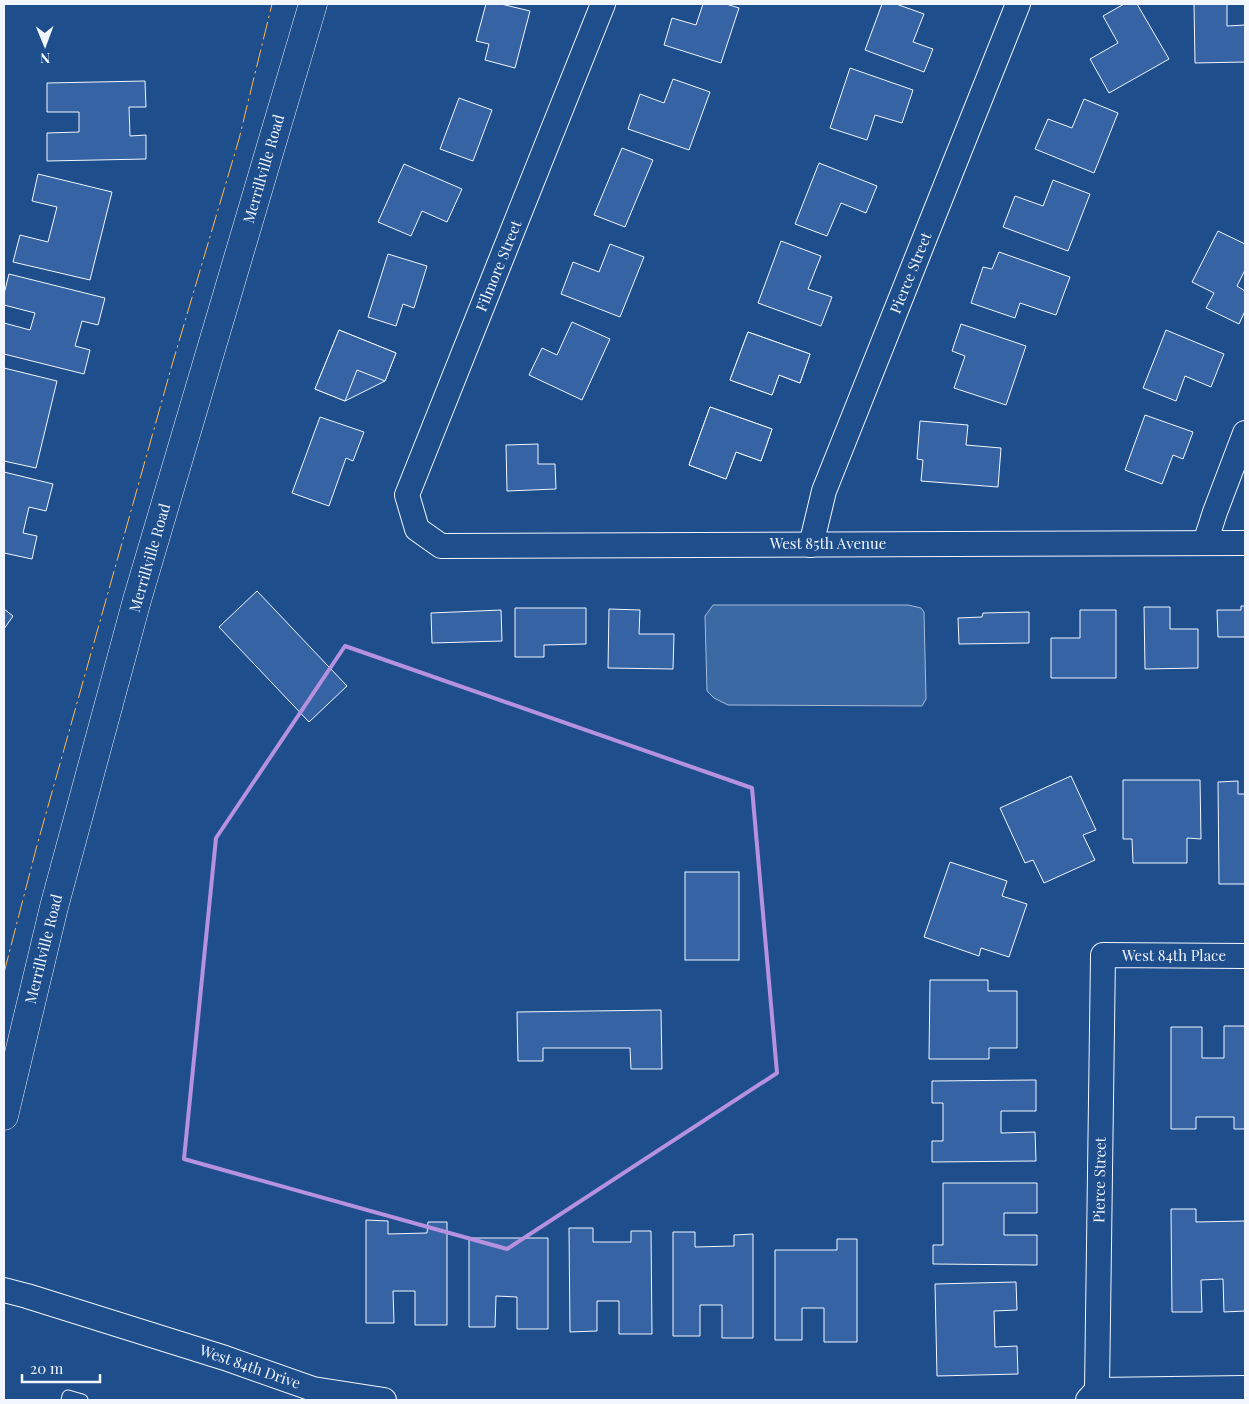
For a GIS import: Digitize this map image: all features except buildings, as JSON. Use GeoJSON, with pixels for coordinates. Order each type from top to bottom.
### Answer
{"type":"FeatureCollection","features":[{"type":"Feature","properties":{"kind":"street","name":"Merrillville Road"},"geometry":{"type":"LineString","coordinates":[[4,1116],[11,1057],[137,600],[313,4]]}},
{"type":"Feature","properties":{"kind":"street","name":"Filmore Street"},"geometry":{"type":"LineString","coordinates":[[417,529],[407,495],[603,4]]}},
{"type":"Feature","properties":{"kind":"street","name":"Pierce Street"},"geometry":{"type":"LineString","coordinates":[[811,544],[824,491],[1018,4]]}},
{"type":"Feature","properties":{"kind":"street"},"geometry":{"type":"LineString","coordinates":[[1205,543],[1245,433]]}},
{"type":"Feature","properties":{"kind":"street","name":"West 85th Avenue"},"geometry":{"type":"LineString","coordinates":[[417,529],[442,546],[1245,543]]}},
{"type":"Feature","properties":{"kind":"street","name":"Pierce Street"},"geometry":{"type":"LineString","coordinates":[[1093,1395],[1103,955]]}},
{"type":"Feature","properties":{"kind":"street","name":"West 84th Place"},"geometry":{"type":"LineString","coordinates":[[1103,955],[1245,956]]}},
{"type":"Feature","properties":{"kind":"street","name":"West 84th Drive"},"geometry":{"type":"LineString","coordinates":[[4,1290],[226,1358],[313,1389],[322,1395],[384,1400]]}},
{"type":"Feature","properties":{"kind":"street"},"geometry":{"type":"LineString","coordinates":[[1093,1395],[1245,1388]]}},
{"type":"Feature","properties":{"kind":"lane"},"geometry":{"type":"LineString","coordinates":[[67,1400],[68,1396],[82,1400]]}},
{"type":"Feature","properties":{"kind":"highlighted area"},"geometry":{"type":"Polygon","coordinates":[[[345,646],[752,788],[777,1073],[507,1249],[184,1159],[216,838],[345,646]]]}},
{"type":"Feature","properties":{"kind":"water"},"geometry":{"type":"Polygon","coordinates":[[[713,605],[908,605],[921,608],[924,612],[926,699],[922,706],[728,705],[714,698],[707,691],[705,616],[713,605]]]}},
{"type":"Feature","properties":{"kind":"power"},"geometry":{"type":"LineString","coordinates":[[4,973],[36,849],[172,365],[239,139],[272,4]]}}]}
